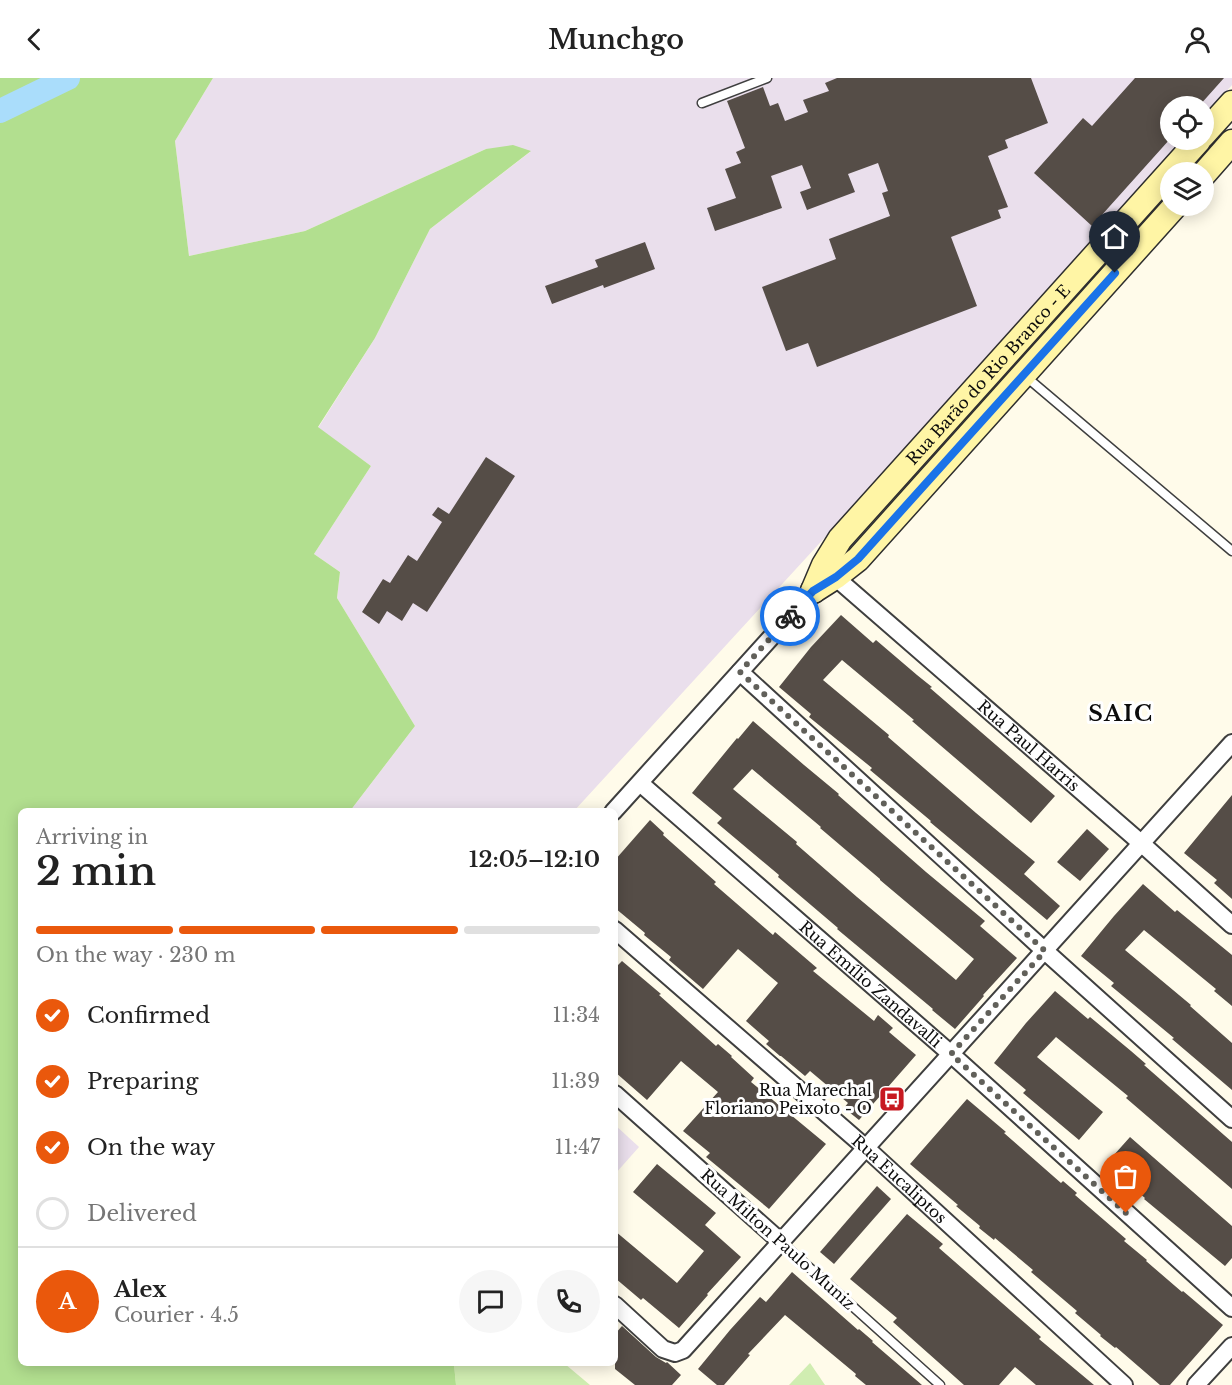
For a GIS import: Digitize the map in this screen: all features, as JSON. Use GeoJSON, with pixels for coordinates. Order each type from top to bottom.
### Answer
{"type":"FeatureCollection","features":[{"type":"Feature","properties":{"kind":"street"},"geometry":{"type":"LineString","coordinates":[[1214,123],[1232,103]]}},
{"type":"Feature","properties":{"kind":"street"},"geometry":{"type":"LineString","coordinates":[[1214,143],[1228,154],[1214,166]]}},
{"type":"Feature","properties":{"kind":"street","name":"Rua Barão do Rio Branco - E"},"geometry":{"type":"LineString","coordinates":[[617,808],[830,571],[858,559],[990,391],[1191,150]]}},
{"type":"Feature","properties":{"kind":"street","name":"Rua Barão do Rio Branco - E"},"geometry":{"type":"LineString","coordinates":[[990,391],[1024,375],[1166,216]]}},
{"type":"Feature","properties":{"kind":"street","name":"Rua Paul Harris"},"geometry":{"type":"LineString","coordinates":[[830,571],[1232,925]]}},
{"type":"Feature","properties":{"kind":"street"},"geometry":{"type":"LineString","coordinates":[[740,672],[1232,1119]]}},
{"type":"Feature","properties":{"kind":"street"},"geometry":{"type":"LineString","coordinates":[[618,1308],[663,1349],[675,1353],[683,1350],[1232,742]]}},
{"type":"Feature","properties":{"kind":"street","name":"Rua Emílio Zandavalli"},"geometry":{"type":"LineString","coordinates":[[640,783],[951,1054],[1232,1308]]}},
{"type":"Feature","properties":{"kind":"street","name":"Rua Eucaliptos"},"geometry":{"type":"LineString","coordinates":[[618,933],[866,1148],[1124,1385]]}},
{"type":"Feature","properties":{"kind":"street","name":"Rua Milton Paulo Muniz"},"geometry":{"type":"LineString","coordinates":[[618,1097],[781,1242]]}},
{"type":"Feature","properties":{"kind":"street"},"geometry":{"type":"LineString","coordinates":[[1196,1385],[1232,1346]]}},
{"type":"Feature","properties":{"kind":"lane"},"geometry":{"type":"LineString","coordinates":[[702,103],[767,78]]}},
{"type":"Feature","properties":{"kind":"lane"},"geometry":{"type":"LineString","coordinates":[[1024,375],[1232,550]]}},
{"type":"Feature","properties":{"kind":"lane","name":"Rua Milton Paulo Muniz"},"geometry":{"type":"LineString","coordinates":[[781,1242],[940,1385]]}},
{"type":"Feature","properties":{"kind":"shaded area"},"geometry":{"type":"Polygon","coordinates":[[[213,78],[1232,78],[1232,85],[1214,105],[1214,96],[1160,96],[1160,150],[1175,150],[1164,162],[1160,162],[1160,167],[972,377],[577,808],[352,808],[415,726],[337,598],[340,572],[314,554],[371,466],[318,428],[375,338],[430,229],[530,152],[486,149],[305,231],[189,256],[175,141],[213,78]]]}},
{"type":"Feature","properties":{"kind":"shaded area"},"geometry":{"type":"Polygon","coordinates":[[[618,1128],[639,1147],[618,1171],[618,1128]]]}},
{"type":"Feature","properties":{"kind":"green space"},"geometry":{"type":"Polygon","coordinates":[[[0,78],[213,78],[175,141],[189,256],[305,231],[486,149],[513,145],[531,151],[430,229],[375,338],[318,427],[371,466],[314,554],[340,572],[337,598],[415,726],[352,808],[18,808],[18,1366],[454,1366],[456,1385],[0,1385],[0,78]]]}},
{"type":"Feature","properties":{"kind":"green space"},"geometry":{"type":"Polygon","coordinates":[[[810,1363],[825,1385],[789,1385],[810,1363]]]}},
{"type":"Feature","properties":{"kind":"green space"},"geometry":{"type":"Polygon","coordinates":[[[454,1366],[567,1366],[590,1385],[456,1385],[454,1366]]]}},
{"type":"Feature","properties":{"kind":"building"},"geometry":{"type":"Polygon","coordinates":[[[837,78],[1031,78],[1048,123],[1005,140],[1008,148],[988,156],[1008,207],[998,210],[1001,218],[951,237],[977,306],[817,367],[808,343],[786,351],[762,287],[836,259],[829,239],[890,216],[882,193],[888,191],[878,163],[848,174],[855,192],[807,210],[800,192],[811,188],[802,165],[771,176],[782,208],[715,231],[707,208],[736,198],[725,169],[741,163],[736,152],[745,148],[727,101],[763,87],[770,106],[778,103],[785,121],[808,112],[803,100],[829,91],[825,83],[837,78]]]}},
{"type":"Feature","properties":{"kind":"building"},"geometry":{"type":"Polygon","coordinates":[[[1135,78],[1224,78],[1208,96],[1160,96],[1160,150],[1092,226],[1034,173],[1083,118],[1092,126],[1135,78]]]}},
{"type":"Feature","properties":{"kind":"building"},"geometry":{"type":"Polygon","coordinates":[[[645,242],[655,269],[552,304],[545,286],[598,267],[595,260],[645,242]]]}},
{"type":"Feature","properties":{"kind":"building"},"geometry":{"type":"Polygon","coordinates":[[[486,457],[515,476],[427,612],[413,603],[402,621],[387,611],[379,624],[362,612],[383,579],[390,583],[408,555],[417,561],[442,522],[432,515],[438,507],[449,514],[486,457]]]}},
{"type":"Feature","properties":{"kind":"building"},"geometry":{"type":"Polygon","coordinates":[[[841,615],[873,643],[876,640],[932,687],[930,688],[1055,796],[1031,823],[842,660],[823,680],[1035,862],[1024,874],[1060,906],[1047,920],[870,770],[872,768],[809,717],[811,714],[779,687],[811,647],[841,615]]]}},
{"type":"Feature","properties":{"kind":"building"},"geometry":{"type":"Polygon","coordinates":[[[753,721],[985,921],[980,926],[1017,958],[955,1029],[717,823],[722,818],[692,793],[753,721]],[[752,769],[733,789],[956,980],[974,959],[752,769]]]}},
{"type":"Feature","properties":{"kind":"building"},"geometry":{"type":"Polygon","coordinates":[[[1232,795],[1232,899],[1214,883],[1217,880],[1184,853],[1232,795]]]}},
{"type":"Feature","properties":{"kind":"building"},"geometry":{"type":"Polygon","coordinates":[[[650,820],[664,833],[663,835],[716,882],[714,884],[773,935],[775,932],[817,968],[813,971],[874,1021],[878,1015],[893,1028],[889,1032],[916,1055],[859,1120],[844,1108],[848,1103],[810,1071],[805,1076],[780,1056],[766,1044],[769,1041],[746,1021],[778,983],[738,949],[703,989],[618,910],[618,857],[650,820]]]}},
{"type":"Feature","properties":{"kind":"building"},"geometry":{"type":"Polygon","coordinates":[[[1087,829],[1109,849],[1080,881],[1057,862],[1087,829]]]}},
{"type":"Feature","properties":{"kind":"building"},"geometry":{"type":"Polygon","coordinates":[[[1143,884],[1175,912],[1177,910],[1232,955],[1232,1006],[1214,991],[1216,989],[1144,930],[1125,950],[1232,1043],[1232,1090],[1111,986],[1114,983],[1081,956],[1143,884]]]}},
{"type":"Feature","properties":{"kind":"building"},"geometry":{"type":"Polygon","coordinates":[[[622,961],[661,994],[659,995],[716,1046],[718,1044],[732,1056],[754,1078],[751,1082],[826,1144],[769,1209],[706,1157],[710,1153],[683,1131],[718,1092],[681,1061],[647,1100],[618,1075],[618,965],[622,961]]]}},
{"type":"Feature","properties":{"kind":"building"},"geometry":{"type":"Polygon","coordinates":[[[1055,991],[1131,1051],[1232,1142],[1232,1189],[1126,1098],[1128,1096],[1056,1037],[1037,1057],[1103,1112],[1079,1140],[1023,1093],[1026,1090],[994,1063],[1055,991]]]}},
{"type":"Feature","properties":{"kind":"building"},"geometry":{"type":"Polygon","coordinates":[[[967,1099],[1061,1183],[1063,1181],[1077,1193],[1075,1195],[1126,1239],[1124,1241],[1146,1261],[1223,1325],[1170,1385],[1160,1385],[1100,1336],[1075,1313],[1077,1311],[1031,1272],[1033,1270],[995,1238],[994,1240],[979,1228],[980,1226],[956,1206],[958,1205],[910,1164],[967,1099]]]}},
{"type":"Feature","properties":{"kind":"building"},"geometry":{"type":"Polygon","coordinates":[[[1130,1137],[1232,1226],[1232,1258],[1225,1266],[1105,1165],[1130,1137]]]}},
{"type":"Feature","properties":{"kind":"building"},"geometry":{"type":"Polygon","coordinates":[[[657,1164],[716,1213],[705,1225],[741,1257],[679,1328],[618,1281],[618,1234],[677,1283],[704,1251],[633,1192],[657,1164]]]}},
{"type":"Feature","properties":{"kind":"building"},"geometry":{"type":"Polygon","coordinates":[[[877,1186],[891,1199],[834,1264],[820,1252],[877,1186]]]}},
{"type":"Feature","properties":{"kind":"building"},"geometry":{"type":"Polygon","coordinates":[[[907,1214],[943,1244],[939,1248],[1041,1337],[1039,1339],[1094,1385],[1036,1385],[1015,1367],[999,1385],[964,1385],[893,1322],[897,1318],[850,1279],[907,1214]]]}},
{"type":"Feature","properties":{"kind":"building"},"geometry":{"type":"Polygon","coordinates":[[[792,1272],[922,1385],[866,1385],[785,1315],[748,1354],[750,1355],[724,1385],[717,1385],[698,1369],[760,1297],[766,1302],[792,1272]]]}},
{"type":"Feature","properties":{"kind":"building"},"geometry":{"type":"Polygon","coordinates":[[[622,1326],[656,1357],[667,1362],[681,1375],[672,1385],[635,1385],[615,1369],[615,1366],[618,1366],[618,1331],[622,1326]]]}},
{"type":"Feature","properties":{"kind":"waterway"},"geometry":{"type":"LineString","coordinates":[[0,111],[68,78]]}},
{"type":"Feature","properties":{"kind":"way so far"},"geometry":{"type":"LineString","coordinates":[[790,616],[740,672],[1045,951],[951,1054],[1126,1213]]}},
{"type":"Feature","properties":{"kind":"place","name":"Rua Marechal Floriano Peixoto - O"},"geometry":{"type":"Point","coordinates":[892,1099]}},
{"type":"Feature","properties":{"kind":"district","name":"SAIC"},"geometry":{"type":"Point","coordinates":[1121,713]}},
{"type":"Feature","properties":{"kind":"route"},"geometry":{"type":"LineString","coordinates":[[790,616],[813,591],[836,577],[858,559],[1115,273]]}}]}
